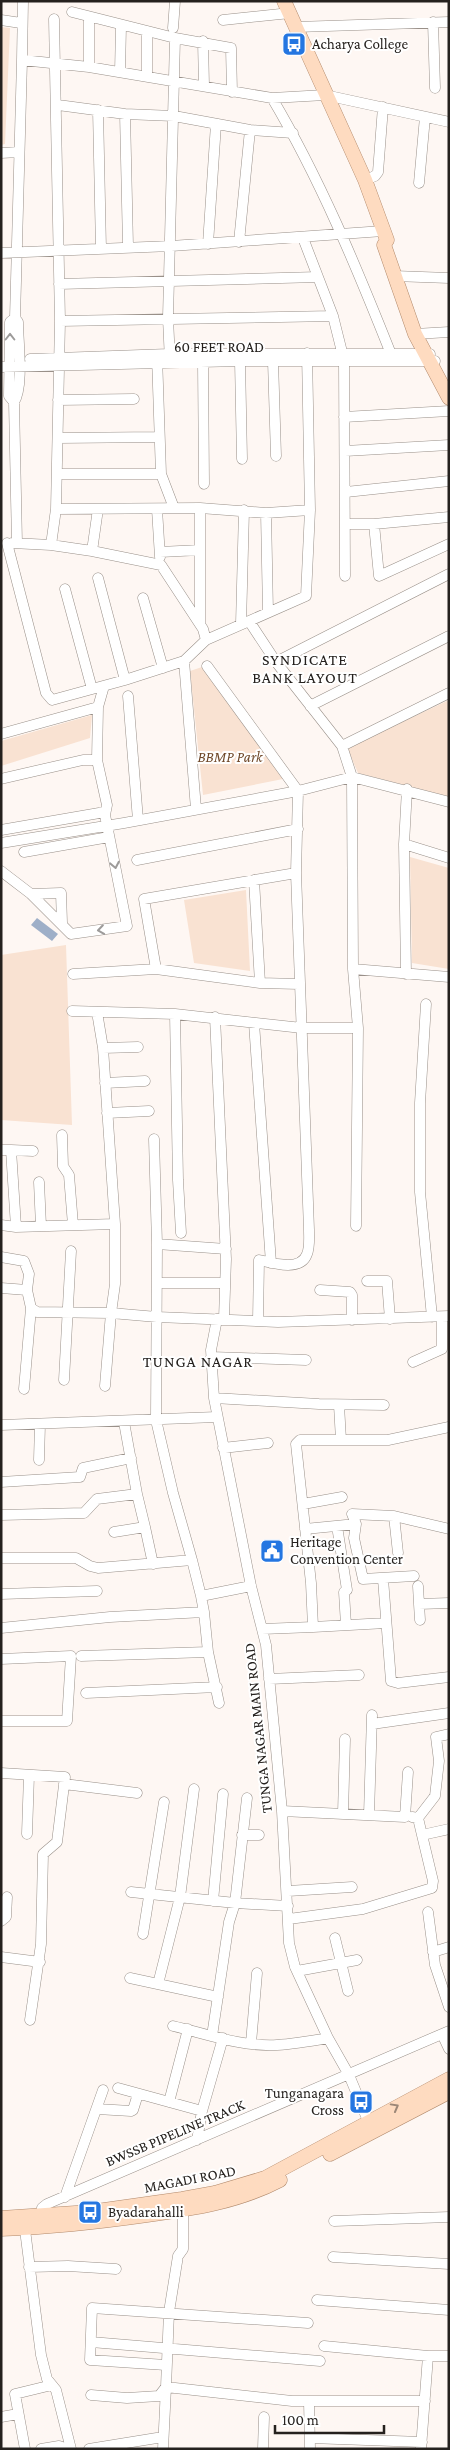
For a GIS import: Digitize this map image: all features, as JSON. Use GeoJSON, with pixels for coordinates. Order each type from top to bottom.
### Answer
{"type":"FeatureCollection","features":[{"type":"Feature","properties":{"kind":"main road"},"geometry":{"type":"LineString","coordinates":[[287,7],[325,95],[365,180],[385,236],[392,243],[399,276],[419,333],[449,398]]}},
{"type":"Feature","properties":{"kind":"main road"},"geometry":{"type":"LineString","coordinates":[[431,358],[449,385]]}},
{"type":"Feature","properties":{"kind":"main road","name":"MAGADI ROAD"},"geometry":{"type":"LineString","coordinates":[[1,2229],[24,2222],[91,2223],[183,2210],[256,2192],[371,2127],[449,2079]]}},
{"type":"Feature","properties":{"kind":"main road","name":"MAGADI ROAD"},"geometry":{"type":"LineString","coordinates":[[40,2221],[215,2193],[265,2178],[449,2092]]}},
{"type":"Feature","properties":{"kind":"main road","name":"MAGADI ROAD"},"geometry":{"type":"LineString","coordinates":[[1,2218],[24,2222]]}},
{"type":"Feature","properties":{"kind":"street"},"geometry":{"type":"LineString","coordinates":[[23,1],[15,318],[10,322],[10,363],[18,396],[14,402],[8,543],[46,693],[52,700],[125,680],[184,661],[206,640],[306,596],[310,510],[307,357]]}},
{"type":"Feature","properties":{"kind":"street"},"geometry":{"type":"LineString","coordinates":[[170,358],[168,318],[175,80],[175,1]]}},
{"type":"Feature","properties":{"kind":"street"},"geometry":{"type":"LineString","coordinates":[[223,20],[287,7]]}},
{"type":"Feature","properties":{"kind":"street"},"geometry":{"type":"LineString","coordinates":[[72,12],[147,32],[174,33],[231,48],[232,92]]}},
{"type":"Feature","properties":{"kind":"street"},"geometry":{"type":"LineString","coordinates":[[89,18],[89,66]]}},
{"type":"Feature","properties":{"kind":"street"},"geometry":{"type":"LineString","coordinates":[[51,545],[56,509],[60,321],[58,105],[54,19]]}},
{"type":"Feature","properties":{"kind":"street"},"geometry":{"type":"LineString","coordinates":[[1,20],[21,22]]}},
{"type":"Feature","properties":{"kind":"street"},"geometry":{"type":"LineString","coordinates":[[433,22],[435,88]]}},
{"type":"Feature","properties":{"kind":"street"},"geometry":{"type":"LineString","coordinates":[[296,27],[449,22]]}},
{"type":"Feature","properties":{"kind":"street"},"geometry":{"type":"LineString","coordinates":[[120,72],[121,26]]}},
{"type":"Feature","properties":{"kind":"street"},"geometry":{"type":"LineString","coordinates":[[147,32],[147,76]]}},
{"type":"Feature","properties":{"kind":"street"},"geometry":{"type":"LineString","coordinates":[[203,41],[204,86]]}},
{"type":"Feature","properties":{"kind":"street"},"geometry":{"type":"LineString","coordinates":[[22,60],[89,66],[272,98],[325,95],[449,122]]}},
{"type":"Feature","properties":{"kind":"street"},"geometry":{"type":"LineString","coordinates":[[272,98],[293,133],[343,235],[391,354]]}},
{"type":"Feature","properties":{"kind":"street"},"geometry":{"type":"LineString","coordinates":[[58,105],[125,114],[174,116],[250,130],[293,133]]}},
{"type":"Feature","properties":{"kind":"street"},"geometry":{"type":"LineString","coordinates":[[365,180],[375,176],[378,172],[383,107]]}},
{"type":"Feature","properties":{"kind":"street"},"geometry":{"type":"LineString","coordinates":[[98,110],[101,248]]}},
{"type":"Feature","properties":{"kind":"street"},"geometry":{"type":"LineString","coordinates":[[125,114],[128,246]]}},
{"type":"Feature","properties":{"kind":"street"},"geometry":{"type":"LineString","coordinates":[[419,183],[425,117]]}},
{"type":"Feature","properties":{"kind":"street"},"geometry":{"type":"LineString","coordinates":[[208,244],[216,124]]}},
{"type":"Feature","properties":{"kind":"street"},"geometry":{"type":"LineString","coordinates":[[239,242],[250,130]]}},
{"type":"Feature","properties":{"kind":"street"},"geometry":{"type":"LineString","coordinates":[[1,153],[19,152]]}},
{"type":"Feature","properties":{"kind":"street"},"geometry":{"type":"LineString","coordinates":[[1,253],[17,254],[128,246],[171,246],[343,235],[385,236]]}},
{"type":"Feature","properties":{"kind":"street"},"geometry":{"type":"LineString","coordinates":[[304,238],[333,316],[343,357],[346,492],[344,576]]}},
{"type":"Feature","properties":{"kind":"street"},"geometry":{"type":"LineString","coordinates":[[399,276],[449,278]]}},
{"type":"Feature","properties":{"kind":"street"},"geometry":{"type":"LineString","coordinates":[[59,284],[318,277]]}},
{"type":"Feature","properties":{"kind":"street"},"geometry":{"type":"LineString","coordinates":[[60,321],[333,316]]}},
{"type":"Feature","properties":{"kind":"street"},"geometry":{"type":"LineString","coordinates":[[419,333],[449,332]]}},
{"type":"Feature","properties":{"kind":"street","name":"60 FEET ROAD"},"geometry":{"type":"LineString","coordinates":[[343,357],[391,354],[431,358]]}},
{"type":"Feature","properties":{"kind":"street","name":"60 FEET ROAD"},"geometry":{"type":"LineString","coordinates":[[170,358],[203,362],[273,361],[307,357]]}},
{"type":"Feature","properties":{"kind":"street","name":"60 FEET ROAD"},"geometry":{"type":"LineString","coordinates":[[10,363],[170,358],[431,358]]}},
{"type":"Feature","properties":{"kind":"street"},"geometry":{"type":"LineString","coordinates":[[157,359],[162,474],[174,508]]}},
{"type":"Feature","properties":{"kind":"street"},"geometry":{"type":"LineString","coordinates":[[240,361],[242,459]]}},
{"type":"Feature","properties":{"kind":"street"},"geometry":{"type":"LineString","coordinates":[[273,361],[276,456]]}},
{"type":"Feature","properties":{"kind":"street"},"geometry":{"type":"LineString","coordinates":[[203,362],[204,484]]}},
{"type":"Feature","properties":{"kind":"street"},"geometry":{"type":"LineString","coordinates":[[58,400],[134,399]]}},
{"type":"Feature","properties":{"kind":"street"},"geometry":{"type":"LineString","coordinates":[[344,417],[449,411]]}},
{"type":"Feature","properties":{"kind":"street"},"geometry":{"type":"LineString","coordinates":[[58,438],[159,437]]}},
{"type":"Feature","properties":{"kind":"street"},"geometry":{"type":"LineString","coordinates":[[345,451],[449,445]]}},
{"type":"Feature","properties":{"kind":"street"},"geometry":{"type":"LineString","coordinates":[[57,474],[162,474]]}},
{"type":"Feature","properties":{"kind":"street"},"geometry":{"type":"LineString","coordinates":[[346,492],[449,482]]}},
{"type":"Feature","properties":{"kind":"street"},"geometry":{"type":"LineString","coordinates":[[157,508],[161,565],[200,625],[206,640]]}},
{"type":"Feature","properties":{"kind":"street"},"geometry":{"type":"LineString","coordinates":[[56,509],[200,508],[266,513],[310,510]]}},
{"type":"Feature","properties":{"kind":"street"},"geometry":{"type":"LineString","coordinates":[[200,508],[200,625]]}},
{"type":"Feature","properties":{"kind":"street"},"geometry":{"type":"LineString","coordinates":[[92,551],[98,509]]}},
{"type":"Feature","properties":{"kind":"street"},"geometry":{"type":"LineString","coordinates":[[244,510],[245,623],[342,746],[352,777],[353,969],[358,1028],[356,1226]]}},
{"type":"Feature","properties":{"kind":"street"},"geometry":{"type":"LineString","coordinates":[[266,513],[268,612]]}},
{"type":"Feature","properties":{"kind":"street"},"geometry":{"type":"LineString","coordinates":[[346,524],[374,524],[449,517]]}},
{"type":"Feature","properties":{"kind":"street"},"geometry":{"type":"LineString","coordinates":[[374,524],[379,576],[449,544]]}},
{"type":"Feature","properties":{"kind":"street"},"geometry":{"type":"LineString","coordinates":[[8,543],[51,545],[161,565]]}},
{"type":"Feature","properties":{"kind":"street"},"geometry":{"type":"LineString","coordinates":[[160,552],[200,550]]}},
{"type":"Feature","properties":{"kind":"street"},"geometry":{"type":"LineString","coordinates":[[276,662],[449,574]]}},
{"type":"Feature","properties":{"kind":"street"},"geometry":{"type":"LineString","coordinates":[[98,578],[125,680]]}},
{"type":"Feature","properties":{"kind":"street"},"geometry":{"type":"LineString","coordinates":[[65,589],[92,689]]}},
{"type":"Feature","properties":{"kind":"street"},"geometry":{"type":"LineString","coordinates":[[143,598],[163,668]]}},
{"type":"Feature","properties":{"kind":"street"},"geometry":{"type":"LineString","coordinates":[[310,706],[449,636]]}},
{"type":"Feature","properties":{"kind":"street"},"geometry":{"type":"LineString","coordinates":[[184,661],[196,808]]}},
{"type":"Feature","properties":{"kind":"street"},"geometry":{"type":"LineString","coordinates":[[207,666],[298,791],[296,873],[309,1230],[308,1248],[307,1256],[294,1265],[259,1260],[258,1321]]}},
{"type":"Feature","properties":{"kind":"street"},"geometry":{"type":"LineString","coordinates":[[1,871],[31,894],[71,934],[127,926],[107,826],[105,812],[107,805],[97,760],[98,707],[104,686]]}},
{"type":"Feature","properties":{"kind":"street"},"geometry":{"type":"LineString","coordinates":[[342,746],[449,693]]}},
{"type":"Feature","properties":{"kind":"street"},"geometry":{"type":"LineString","coordinates":[[128,696],[138,820]]}},
{"type":"Feature","properties":{"kind":"street"},"geometry":{"type":"LineString","coordinates":[[1,734],[98,707]]}},
{"type":"Feature","properties":{"kind":"street"},"geometry":{"type":"LineString","coordinates":[[2,777],[83,760],[97,760]]}},
{"type":"Feature","properties":{"kind":"street"},"geometry":{"type":"LineString","coordinates":[[1,843],[107,826],[196,808],[298,791],[352,777],[406,789],[449,802]]}},
{"type":"Feature","properties":{"kind":"street"},"geometry":{"type":"LineString","coordinates":[[406,789],[404,844],[406,974]]}},
{"type":"Feature","properties":{"kind":"street"},"geometry":{"type":"LineString","coordinates":[[1,830],[105,812]]}},
{"type":"Feature","properties":{"kind":"street"},"geometry":{"type":"LineString","coordinates":[[137,860],[298,828]]}},
{"type":"Feature","properties":{"kind":"street"},"geometry":{"type":"LineString","coordinates":[[24,852],[109,836]]}},
{"type":"Feature","properties":{"kind":"street"},"geometry":{"type":"LineString","coordinates":[[404,844],[449,858]]}},
{"type":"Feature","properties":{"kind":"street"},"geometry":{"type":"LineString","coordinates":[[156,969],[144,899],[296,873]]}},
{"type":"Feature","properties":{"kind":"street"},"geometry":{"type":"LineString","coordinates":[[254,880],[260,983]]}},
{"type":"Feature","properties":{"kind":"street"},"geometry":{"type":"LineString","coordinates":[[31,894],[61,893],[62,923]]}},
{"type":"Feature","properties":{"kind":"street"},"geometry":{"type":"LineString","coordinates":[[73,974],[156,969],[260,983],[299,984]]}},
{"type":"Feature","properties":{"kind":"street"},"geometry":{"type":"LineString","coordinates":[[353,969],[449,977]]}},
{"type":"Feature","properties":{"kind":"street"},"geometry":{"type":"LineString","coordinates":[[413,1362],[437,1353],[442,1349],[441,1317],[420,1192],[420,1103],[426,1004]]}},
{"type":"Feature","properties":{"kind":"street"},"geometry":{"type":"LineString","coordinates":[[72,1011],[175,1014],[302,1028],[358,1028]]}},
{"type":"Feature","properties":{"kind":"street"},"geometry":{"type":"LineString","coordinates":[[98,1012],[103,1048],[115,1224],[115,1284],[110,1313],[105,1386]]}},
{"type":"Feature","properties":{"kind":"street"},"geometry":{"type":"LineString","coordinates":[[175,1014],[178,1180],[181,1233]]}},
{"type":"Feature","properties":{"kind":"street","name":"TUNGA NAGAR MAIN ROAD"},"geometry":{"type":"LineString","coordinates":[[215,1017],[226,1249],[225,1283],[220,1319],[211,1357],[214,1398],[251,1586],[262,1629],[269,1679],[282,1811],[290,1943],[297,1971],[328,2038],[349,2075],[371,2127]]}},
{"type":"Feature","properties":{"kind":"street"},"geometry":{"type":"LineString","coordinates":[[254,1023],[271,1263]]}},
{"type":"Feature","properties":{"kind":"street"},"geometry":{"type":"LineString","coordinates":[[103,1048],[138,1047]]}},
{"type":"Feature","properties":{"kind":"street"},"geometry":{"type":"LineString","coordinates":[[105,1083],[145,1081]]}},
{"type":"Feature","properties":{"kind":"street"},"geometry":{"type":"LineString","coordinates":[[107,1113],[149,1111]]}},
{"type":"Feature","properties":{"kind":"street"},"geometry":{"type":"LineString","coordinates":[[62,1135],[62,1166],[69,1175],[74,1225]]}},
{"type":"Feature","properties":{"kind":"street"},"geometry":{"type":"LineString","coordinates":[[154,1139],[158,1283],[156,1420],[173,1493],[201,1596],[208,1652],[219,1703]]}},
{"type":"Feature","properties":{"kind":"street"},"geometry":{"type":"LineString","coordinates":[[16,1227],[6,1150],[33,1151]]}},
{"type":"Feature","properties":{"kind":"street"},"geometry":{"type":"LineString","coordinates":[[39,1182],[41,1226]]}},
{"type":"Feature","properties":{"kind":"street"},"geometry":{"type":"LineString","coordinates":[[1,1225],[16,1227],[115,1224]]}},
{"type":"Feature","properties":{"kind":"street"},"geometry":{"type":"LineString","coordinates":[[157,1244],[226,1249]]}},
{"type":"Feature","properties":{"kind":"street"},"geometry":{"type":"LineString","coordinates":[[64,1380],[71,1251]]}},
{"type":"Feature","properties":{"kind":"street"},"geometry":{"type":"LineString","coordinates":[[1,1257],[24,1262],[29,1274],[27,1290],[31,1308],[24,1389]]}},
{"type":"Feature","properties":{"kind":"street"},"geometry":{"type":"LineString","coordinates":[[367,1281],[387,1281],[390,1318]]}},
{"type":"Feature","properties":{"kind":"street"},"geometry":{"type":"LineString","coordinates":[[158,1283],[225,1283]]}},
{"type":"Feature","properties":{"kind":"street"},"geometry":{"type":"LineString","coordinates":[[1,1288],[27,1290]]}},
{"type":"Feature","properties":{"kind":"street"},"geometry":{"type":"LineString","coordinates":[[320,1290],[350,1292],[352,1295],[352,1320]]}},
{"type":"Feature","properties":{"kind":"street"},"geometry":{"type":"LineString","coordinates":[[31,1308],[36,1312],[110,1313],[258,1321],[441,1317]]}},
{"type":"Feature","properties":{"kind":"street"},"geometry":{"type":"LineString","coordinates":[[211,1357],[306,1360]]}},
{"type":"Feature","properties":{"kind":"street"},"geometry":{"type":"LineString","coordinates":[[214,1398],[384,1406]]}},
{"type":"Feature","properties":{"kind":"street"},"geometry":{"type":"LineString","coordinates":[[339,1405],[340,1440]]}},
{"type":"Feature","properties":{"kind":"street"},"geometry":{"type":"LineString","coordinates":[[1,1425],[124,1422],[217,1417]]}},
{"type":"Feature","properties":{"kind":"street"},"geometry":{"type":"LineString","coordinates":[[124,1422],[137,1494],[153,1564]]}},
{"type":"Feature","properties":{"kind":"street"},"geometry":{"type":"LineString","coordinates":[[39,1460],[40,1424]]}},
{"type":"Feature","properties":{"kind":"street"},"geometry":{"type":"LineString","coordinates":[[313,1627],[296,1444],[300,1440],[388,1440],[449,1427]]}},
{"type":"Feature","properties":{"kind":"street"},"geometry":{"type":"LineString","coordinates":[[223,1448],[268,1443]]}},
{"type":"Feature","properties":{"kind":"street"},"geometry":{"type":"LineString","coordinates":[[1,1482],[80,1477],[83,1468],[131,1458]]}},
{"type":"Feature","properties":{"kind":"street"},"geometry":{"type":"LineString","coordinates":[[1,1515],[84,1513],[97,1499],[137,1494]]}},
{"type":"Feature","properties":{"kind":"street"},"geometry":{"type":"LineString","coordinates":[[303,1504],[342,1497]]}},
{"type":"Feature","properties":{"kind":"street"},"geometry":{"type":"LineString","coordinates":[[414,1576],[363,1579],[354,1538],[356,1524],[352,1514],[394,1516],[449,1529]]}},
{"type":"Feature","properties":{"kind":"street"},"geometry":{"type":"LineString","coordinates":[[394,1516],[398,1553]]}},
{"type":"Feature","properties":{"kind":"street"},"geometry":{"type":"LineString","coordinates":[[305,1529],[356,1524]]}},
{"type":"Feature","properties":{"kind":"street"},"geometry":{"type":"LineString","coordinates":[[337,1526],[347,1590],[344,1592],[346,1625]]}},
{"type":"Feature","properties":{"kind":"street"},"geometry":{"type":"LineString","coordinates":[[114,1532],[145,1527]]}},
{"type":"Feature","properties":{"kind":"street"},"geometry":{"type":"LineString","coordinates":[[1,1558],[76,1558],[98,1568],[192,1560]]}},
{"type":"Feature","properties":{"kind":"street"},"geometry":{"type":"LineString","coordinates":[[383,1579],[391,1681],[398,1683],[449,1677]]}},
{"type":"Feature","properties":{"kind":"street"},"geometry":{"type":"LineString","coordinates":[[201,1596],[251,1586]]}},
{"type":"Feature","properties":{"kind":"street"},"geometry":{"type":"LineString","coordinates":[[418,1586],[420,1620]]}},
{"type":"Feature","properties":{"kind":"street"},"geometry":{"type":"LineString","coordinates":[[1,1594],[97,1591]]}},
{"type":"Feature","properties":{"kind":"street"},"geometry":{"type":"LineString","coordinates":[[419,1604],[449,1602]]}},
{"type":"Feature","properties":{"kind":"street"},"geometry":{"type":"LineString","coordinates":[[1,1628],[110,1617],[204,1612]]}},
{"type":"Feature","properties":{"kind":"street"},"geometry":{"type":"LineString","coordinates":[[262,1629],[386,1623]]}},
{"type":"Feature","properties":{"kind":"street"},"geometry":{"type":"LineString","coordinates":[[81,1656],[208,1652]]}},
{"type":"Feature","properties":{"kind":"street"},"geometry":{"type":"LineString","coordinates":[[1,1659],[71,1656],[67,1721],[1,1721]]}},
{"type":"Feature","properties":{"kind":"street"},"geometry":{"type":"LineString","coordinates":[[269,1679],[359,1675]]}},
{"type":"Feature","properties":{"kind":"street"},"geometry":{"type":"LineString","coordinates":[[86,1693],[216,1686]]}},
{"type":"Feature","properties":{"kind":"street"},"geometry":{"type":"LineString","coordinates":[[369,1815],[372,1719],[449,1714]]}},
{"type":"Feature","properties":{"kind":"street"},"geometry":{"type":"LineString","coordinates":[[418,1818],[435,1796],[439,1761],[436,1737],[449,1734]]}},
{"type":"Feature","properties":{"kind":"street"},"geometry":{"type":"LineString","coordinates":[[343,1814],[345,1739]]}},
{"type":"Feature","properties":{"kind":"street"},"geometry":{"type":"LineString","coordinates":[[1,1772],[65,1777],[57,1842],[43,1854],[40,1962],[30,2020]]}},
{"type":"Feature","properties":{"kind":"street"},"geometry":{"type":"LineString","coordinates":[[405,1817],[408,1772]]}},
{"type":"Feature","properties":{"kind":"street"},"geometry":{"type":"LineString","coordinates":[[27,1834],[29,1774]]}},
{"type":"Feature","properties":{"kind":"street"},"geometry":{"type":"LineString","coordinates":[[64,1784],[137,1793]]}},
{"type":"Feature","properties":{"kind":"street"},"geometry":{"type":"LineString","coordinates":[[158,1984],[180,1897],[194,1789]]}},
{"type":"Feature","properties":{"kind":"street"},"geometry":{"type":"LineString","coordinates":[[213,1901],[223,1794]]}},
{"type":"Feature","properties":{"kind":"street"},"geometry":{"type":"LineString","coordinates":[[212,2036],[229,1922],[234,1903],[246,1798]]}},
{"type":"Feature","properties":{"kind":"street"},"geometry":{"type":"LineString","coordinates":[[144,1934],[164,1802]]}},
{"type":"Feature","properties":{"kind":"street"},"geometry":{"type":"LineString","coordinates":[[282,1811],[418,1818]]}},
{"type":"Feature","properties":{"kind":"street"},"geometry":{"type":"LineString","coordinates":[[289,1918],[363,1909],[432,1888],[433,1881],[418,1818]]}},
{"type":"Feature","properties":{"kind":"street"},"geometry":{"type":"LineString","coordinates":[[422,1835],[449,1829]]}},
{"type":"Feature","properties":{"kind":"street"},"geometry":{"type":"LineString","coordinates":[[242,1835],[258,1835]]}},
{"type":"Feature","properties":{"kind":"street"},"geometry":{"type":"LineString","coordinates":[[288,1891],[352,1887]]}},
{"type":"Feature","properties":{"kind":"street"},"geometry":{"type":"LineString","coordinates":[[131,1892],[234,1903],[288,1906]]}},
{"type":"Feature","properties":{"kind":"street"},"geometry":{"type":"LineString","coordinates":[[1,1921],[6,1917],[8,1897]]}},
{"type":"Feature","properties":{"kind":"street"},"geometry":{"type":"LineString","coordinates":[[428,1912],[433,1952],[441,1989],[449,2007]]}},
{"type":"Feature","properties":{"kind":"street"},"geometry":{"type":"LineString","coordinates":[[335,1938],[348,1991]]}},
{"type":"Feature","properties":{"kind":"street"},"geometry":{"type":"LineString","coordinates":[[433,1952],[449,1947]]}},
{"type":"Feature","properties":{"kind":"street"},"geometry":{"type":"LineString","coordinates":[[1,1957],[40,1962]]}},
{"type":"Feature","properties":{"kind":"street"},"geometry":{"type":"LineString","coordinates":[[297,1971],[357,1960]]}},
{"type":"Feature","properties":{"kind":"street"},"geometry":{"type":"LineString","coordinates":[[251,2043],[257,1973]]}},
{"type":"Feature","properties":{"kind":"street"},"geometry":{"type":"LineString","coordinates":[[130,1978],[218,1997]]}},
{"type":"Feature","properties":{"kind":"street"},"geometry":{"type":"LineString","coordinates":[[173,2026],[212,2036],[251,2043],[276,2045],[328,2038]]}},
{"type":"Feature","properties":{"kind":"street"},"geometry":{"type":"LineString","coordinates":[[169,2102],[188,2030]]}},
{"type":"Feature","properties":{"kind":"street"},"geometry":{"type":"LineString","coordinates":[[445,2032],[449,2049]]}},
{"type":"Feature","properties":{"kind":"street","name":"BWSSB PIPELINE TRACK"},"geometry":{"type":"LineString","coordinates":[[40,2221],[42,2208],[65,2197],[445,2032]]}},
{"type":"Feature","properties":{"kind":"street"},"geometry":{"type":"LineString","coordinates":[[197,2140],[202,2111],[223,2038]]}},
{"type":"Feature","properties":{"kind":"street"},"geometry":{"type":"LineString","coordinates":[[118,2088],[202,2111]]}},
{"type":"Feature","properties":{"kind":"street"},"geometry":{"type":"LineString","coordinates":[[65,2197],[103,2090]]}},
{"type":"Feature","properties":{"kind":"street"},"geometry":{"type":"LineString","coordinates":[[97,2109],[131,2111],[138,2094]]}},
{"type":"Feature","properties":{"kind":"street"},"geometry":{"type":"LineString","coordinates":[[163,2449],[168,2312],[178,2256],[183,2249],[183,2210]]}},
{"type":"Feature","properties":{"kind":"street"},"geometry":{"type":"LineString","coordinates":[[334,2221],[449,2217]]}},
{"type":"Feature","properties":{"kind":"street"},"geometry":{"type":"LineString","coordinates":[[24,2222],[41,2355],[46,2374],[56,2390],[69,2449],[59,2446],[41,2449]]}},
{"type":"Feature","properties":{"kind":"street"},"geometry":{"type":"LineString","coordinates":[[333,2257],[449,2264]]}},
{"type":"Feature","properties":{"kind":"street"},"geometry":{"type":"LineString","coordinates":[[29,2267],[116,2269]]}},
{"type":"Feature","properties":{"kind":"street"},"geometry":{"type":"LineString","coordinates":[[317,2300],[449,2310]]}},
{"type":"Feature","properties":{"kind":"street"},"geometry":{"type":"LineString","coordinates":[[166,2365],[90,2360],[92,2308],[308,2323]]}},
{"type":"Feature","properties":{"kind":"street"},"geometry":{"type":"LineString","coordinates":[[91,2342],[320,2361]]}},
{"type":"Feature","properties":{"kind":"street"},"geometry":{"type":"LineString","coordinates":[[324,2346],[428,2356],[449,2356]]}},
{"type":"Feature","properties":{"kind":"street"},"geometry":{"type":"LineString","coordinates":[[309,2401],[310,2444],[421,2446],[428,2356]]}},
{"type":"Feature","properties":{"kind":"street"},"geometry":{"type":"LineString","coordinates":[[25,2449],[15,2394],[52,2385]]}},
{"type":"Feature","properties":{"kind":"street"},"geometry":{"type":"LineString","coordinates":[[91,2395],[127,2398],[160,2396],[166,2387]]}},
{"type":"Feature","properties":{"kind":"street"},"geometry":{"type":"LineString","coordinates":[[166,2387],[309,2401],[425,2401]]}},
{"type":"Feature","properties":{"kind":"street"},"geometry":{"type":"LineString","coordinates":[[1,2417],[18,2414]]}},
{"type":"Feature","properties":{"kind":"street"},"geometry":{"type":"LineString","coordinates":[[263,2449],[264,2417]]}},
{"type":"Feature","properties":{"kind":"street"},"geometry":{"type":"LineString","coordinates":[[89,2449],[163,2437]]}},
{"type":"Feature","properties":{"kind":"green space"},"geometry":{"type":"Polygon","coordinates":[[[1,27],[10,28],[5,144],[1,145],[1,27]]]}},
{"type":"Feature","properties":{"kind":"green space","name":"BBMP Park"},"geometry":{"type":"Polygon","coordinates":[[[205,666],[283,779],[203,795],[190,671],[205,666]]]}},
{"type":"Feature","properties":{"kind":"green space"},"geometry":{"type":"Polygon","coordinates":[[[449,700],[449,797],[358,773],[347,748],[449,700]]]}},
{"type":"Feature","properties":{"kind":"green space"},"geometry":{"type":"Polygon","coordinates":[[[92,715],[90,738],[1,766],[1,741],[92,715]]]}},
{"type":"Feature","properties":{"kind":"green space"},"geometry":{"type":"Polygon","coordinates":[[[410,857],[449,868],[449,969],[412,963],[410,857]]]}},
{"type":"Feature","properties":{"kind":"green space"},"geometry":{"type":"Polygon","coordinates":[[[246,890],[250,971],[194,963],[184,900],[246,890]]]}},
{"type":"Feature","properties":{"kind":"green space"},"geometry":{"type":"Polygon","coordinates":[[[66,945],[72,1125],[1,1120],[1,955],[66,945]]]}},
{"type":"Feature","properties":{"kind":"water"},"geometry":{"type":"Polygon","coordinates":[[[37,918],[58,934],[52,941],[31,925],[37,918]]]}},
{"type":"Feature","properties":{"kind":"place","name":"Acharya College"},"geometry":{"type":"Point","coordinates":[294,44]}},
{"type":"Feature","properties":{"kind":"place","name":"Heritage Convention Center"},"geometry":{"type":"Point","coordinates":[272,1551]}},
{"type":"Feature","properties":{"kind":"place","name":"Tunganagara Cross"},"geometry":{"type":"Point","coordinates":[361,2102]}},
{"type":"Feature","properties":{"kind":"place","name":"Byadarahalli"},"geometry":{"type":"Point","coordinates":[90,2212]}},
{"type":"Feature","properties":{"kind":"district","name":"SYNDICATE BANK LAYOUT"},"geometry":{"type":"Point","coordinates":[305,668]}},
{"type":"Feature","properties":{"kind":"district","name":"TUNGA NAGAR"},"geometry":{"type":"Point","coordinates":[198,1361]}}]}
